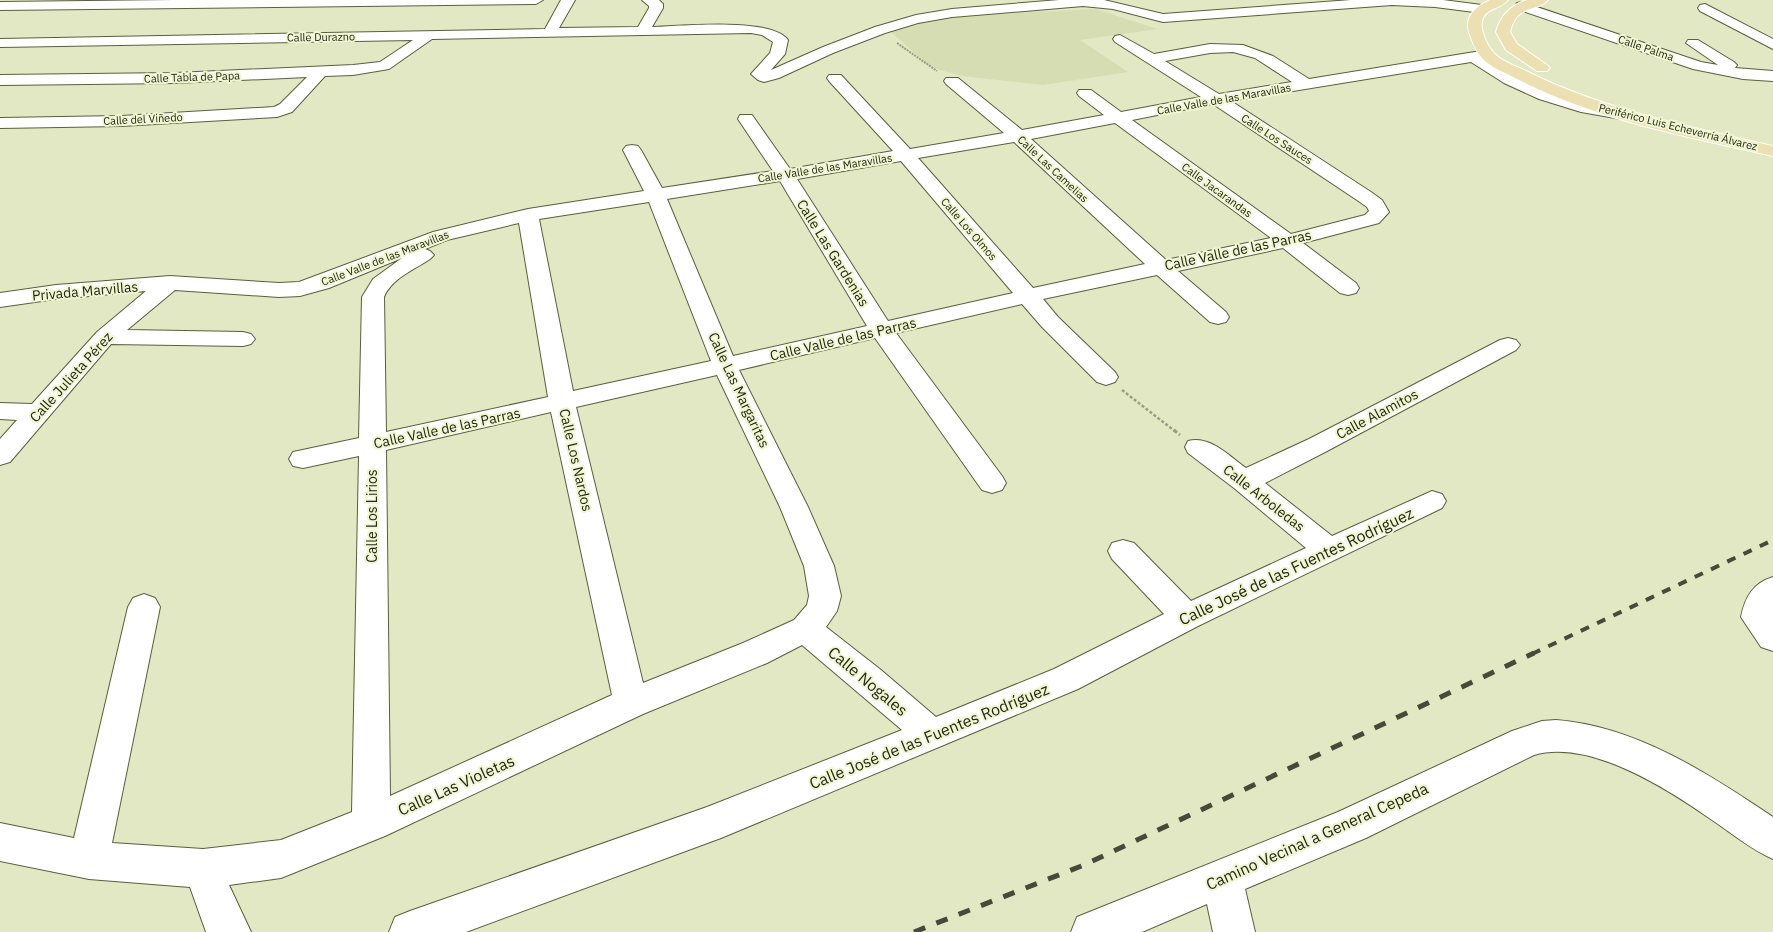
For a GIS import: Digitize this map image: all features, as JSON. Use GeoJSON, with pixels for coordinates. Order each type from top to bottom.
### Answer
{"type":"FeatureCollection","features":[{"type":"Feature","properties":{"kind":"main road"},"geometry":{"type":"LineString","coordinates":[[1481,57],[1474,30],[1476,15],[1482,9],[1501,0]]}},
{"type":"Feature","properties":{"kind":"main road","name":"Periférico Luis Echeverría Álvarez"},"geometry":{"type":"LineString","coordinates":[[1541,0],[1522,6],[1506,20],[1503,32],[1511,47],[1529,61],[1578,86],[1660,115],[1773,142]]}},
{"type":"Feature","properties":{"kind":"main road"},"geometry":{"type":"LineString","coordinates":[[1481,57],[1499,46],[1492,26],[1497,15],[1508,8],[1522,6]]}},
{"type":"Feature","properties":{"kind":"main road"},"geometry":{"type":"LineString","coordinates":[[1481,57],[1521,66],[1601,100],[1660,115]]}},
{"type":"Feature","properties":{"kind":"main road","name":"Periférico Luis Echeverría Álvarez"},"geometry":{"type":"LineString","coordinates":[[1622,114],[1773,151]]}},
{"type":"Feature","properties":{"kind":"street"},"geometry":{"type":"LineString","coordinates":[[428,36],[466,0]]}},
{"type":"Feature","properties":{"kind":"street"},"geometry":{"type":"LineString","coordinates":[[0,6],[63,3],[536,0]]}},
{"type":"Feature","properties":{"kind":"street"},"geometry":{"type":"LineString","coordinates":[[550,32],[568,0]]}},
{"type":"Feature","properties":{"kind":"street"},"geometry":{"type":"LineString","coordinates":[[642,32],[656,8],[656,4],[649,0]]}},
{"type":"Feature","properties":{"kind":"street"},"geometry":{"type":"LineString","coordinates":[[880,30],[931,16],[1083,2],[1114,5],[1163,18],[1392,1],[1435,3],[1482,9]]}},
{"type":"Feature","properties":{"kind":"street"},"geometry":{"type":"LineString","coordinates":[[160,90],[229,38],[272,2]]}},
{"type":"Feature","properties":{"kind":"street"},"geometry":{"type":"LineString","coordinates":[[33,21],[63,3]]}},
{"type":"Feature","properties":{"kind":"street","name":"Calle Palma"},"geometry":{"type":"LineString","coordinates":[[1522,6],[1698,66],[1743,74],[1773,76]]}},
{"type":"Feature","properties":{"kind":"street"},"geometry":{"type":"LineString","coordinates":[[1705,8],[1773,46]]}},
{"type":"Feature","properties":{"kind":"street","name":"Calle Durazno"},"geometry":{"type":"LineString","coordinates":[[0,42],[642,32],[730,28],[766,32],[778,36],[781,40],[777,54],[759,74],[764,77],[773,75],[828,50],[880,30]]}},
{"type":"Feature","properties":{"kind":"street"},"geometry":{"type":"LineString","coordinates":[[0,42],[17,31]]}},
{"type":"Feature","properties":{"kind":"street","name":"Calle Tabla de Papa"},"geometry":{"type":"LineString","coordinates":[[0,80],[175,78],[353,70],[384,66],[428,36]]}},
{"type":"Feature","properties":{"kind":"street","name":"Calle Los Sauces"},"geometry":{"type":"LineString","coordinates":[[1120,39],[1364,196],[1375,204],[1379,212]]}},
{"type":"Feature","properties":{"kind":"street"},"geometry":{"type":"LineString","coordinates":[[1693,43],[1743,74]]}},
{"type":"Feature","properties":{"kind":"street"},"geometry":{"type":"LineString","coordinates":[[1152,58],[1221,48],[1245,49],[1269,60],[1307,85]]}},
{"type":"Feature","properties":{"kind":"street"},"geometry":{"type":"LineString","coordinates":[[1396,55],[1417,67]]}},
{"type":"Feature","properties":{"kind":"street"},"geometry":{"type":"LineString","coordinates":[[1481,57],[1511,82],[1554,100],[1578,107],[1622,114]]}},
{"type":"Feature","properties":{"kind":"street","name":"Calle Valle de las Maravillas"},"geometry":{"type":"LineString","coordinates":[[170,283],[279,290],[300,289],[321,283],[440,236],[528,215],[785,175],[1018,136],[1216,99],[1481,57]]}},
{"type":"Feature","properties":{"kind":"street","name":"Calle del Viñedo"},"geometry":{"type":"LineString","coordinates":[[0,123],[120,121],[277,112],[286,108],[320,72]]}},
{"type":"Feature","properties":{"kind":"street","name":"Calle Los Olmos"},"geometry":{"type":"LineString","coordinates":[[835,78],[906,154],[1050,322],[1106,377]]}},
{"type":"Feature","properties":{"kind":"street","name":"Calle Las Camelias"},"geometry":{"type":"LineString","coordinates":[[952,81],[1018,136],[1096,210],[1218,316]]}},
{"type":"Feature","properties":{"kind":"street","name":"Calle Jacarandas"},"geometry":{"type":"LineString","coordinates":[[1085,93],[1286,240],[1348,288]]}},
{"type":"Feature","properties":{"kind":"street"},"geometry":{"type":"LineString","coordinates":[[120,121],[144,103]]}},
{"type":"Feature","properties":{"kind":"street","name":"Calle Las Gardenias"},"geometry":{"type":"LineString","coordinates":[[746,119],[785,175],[882,331],[992,483]]}},
{"type":"Feature","properties":{"kind":"street","name":"Calle Las Margaritas"},"geometry":{"type":"LineString","coordinates":[[632,150],[656,195],[725,366],[794,508],[819,566],[825,596],[821,611],[805,629]]}},
{"type":"Feature","properties":{"kind":"street","name":"Calle Valle de las Parras"},"geometry":{"type":"LineString","coordinates":[[303,459],[882,331],[1027,296],[1286,240],[1372,219],[1379,212]]}},
{"type":"Feature","properties":{"kind":"street","name":"Calle Los Nardos"},"geometry":{"type":"LineString","coordinates":[[528,215],[562,403],[631,703]]}},
{"type":"Feature","properties":{"kind":"street","name":"Calle Los Lirios"},"geometry":{"type":"LineString","coordinates":[[371,823],[373,297],[376,288],[383,281],[424,255],[443,244],[497,222]]}},
{"type":"Feature","properties":{"kind":"street","name":"Privada Marvillas"},"geometry":{"type":"LineString","coordinates":[[0,300],[56,292],[170,283]]}},
{"type":"Feature","properties":{"kind":"street","name":"Calle Julieta Pérez"},"geometry":{"type":"LineString","coordinates":[[0,456],[105,337],[170,283]]}},
{"type":"Feature","properties":{"kind":"street"},"geometry":{"type":"LineString","coordinates":[[105,337],[243,339]]}},
{"type":"Feature","properties":{"kind":"street","name":"Calle Alamitos"},"geometry":{"type":"LineString","coordinates":[[1244,481],[1326,441],[1508,345]]}},
{"type":"Feature","properties":{"kind":"street"},"geometry":{"type":"LineString","coordinates":[[0,411],[39,412]]}},
{"type":"Feature","properties":{"kind":"street","name":"Calle Arboledas"},"geometry":{"type":"LineString","coordinates":[[1198,447],[1330,550]]}},
{"type":"Feature","properties":{"kind":"street","name":"Calle José de las Fuentes Rodríguez"},"geometry":{"type":"LineString","coordinates":[[410,932],[707,825],[838,774],[1066,679],[1187,617],[1432,501]]}},
{"type":"Feature","properties":{"kind":"street"},"geometry":{"type":"LineString","coordinates":[[1122,551],[1187,617]]}},
{"type":"Feature","properties":{"kind":"street"},"geometry":{"type":"LineString","coordinates":[[1767,596],[1757,617],[1773,638]]}},
{"type":"Feature","properties":{"kind":"street"},"geometry":{"type":"LineString","coordinates":[[0,842],[89,860],[144,607]]}},
{"type":"Feature","properties":{"kind":"street","name":"Calle Las Violetas"},"geometry":{"type":"LineString","coordinates":[[89,860],[203,869],[281,859],[371,823],[631,703],[755,653],[805,629]]}},
{"type":"Feature","properties":{"kind":"street","name":"Calle Nogales"},"geometry":{"type":"LineString","coordinates":[[805,629],[870,680],[931,734]]}},
{"type":"Feature","properties":{"kind":"street","name":"Camino Vecinal a General Cepeda"},"geometry":{"type":"LineString","coordinates":[[1092,932],[1352,824],[1525,742],[1548,736],[1571,737],[1608,745],[1642,758],[1682,779],[1773,840]]}},
{"type":"Feature","properties":{"kind":"street"},"geometry":{"type":"LineString","coordinates":[[203,869],[222,920],[230,932]]}},
{"type":"Feature","properties":{"kind":"street"},"geometry":{"type":"LineString","coordinates":[[1222,878],[1234,932]]}},
{"type":"Feature","properties":{"kind":"path"},"geometry":{"type":"LineString","coordinates":[[880,30],[952,81]]}},
{"type":"Feature","properties":{"kind":"path"},"geometry":{"type":"LineString","coordinates":[[1106,377],[1175,431]]}},
{"type":"Feature","properties":{"kind":"shaded area"},"geometry":{"type":"Polygon","coordinates":[[[1095,9],[1158,29],[1080,40],[1128,72],[1043,85],[961,76],[930,67],[889,30],[921,18],[1095,9]]]}},
{"type":"Feature","properties":{"kind":"railway"},"geometry":{"type":"LineString","coordinates":[[1532,654],[1773,540]]}},
{"type":"Feature","properties":{"kind":"railway"},"geometry":{"type":"LineString","coordinates":[[914,932],[1084,865],[1534,653]]}}]}
